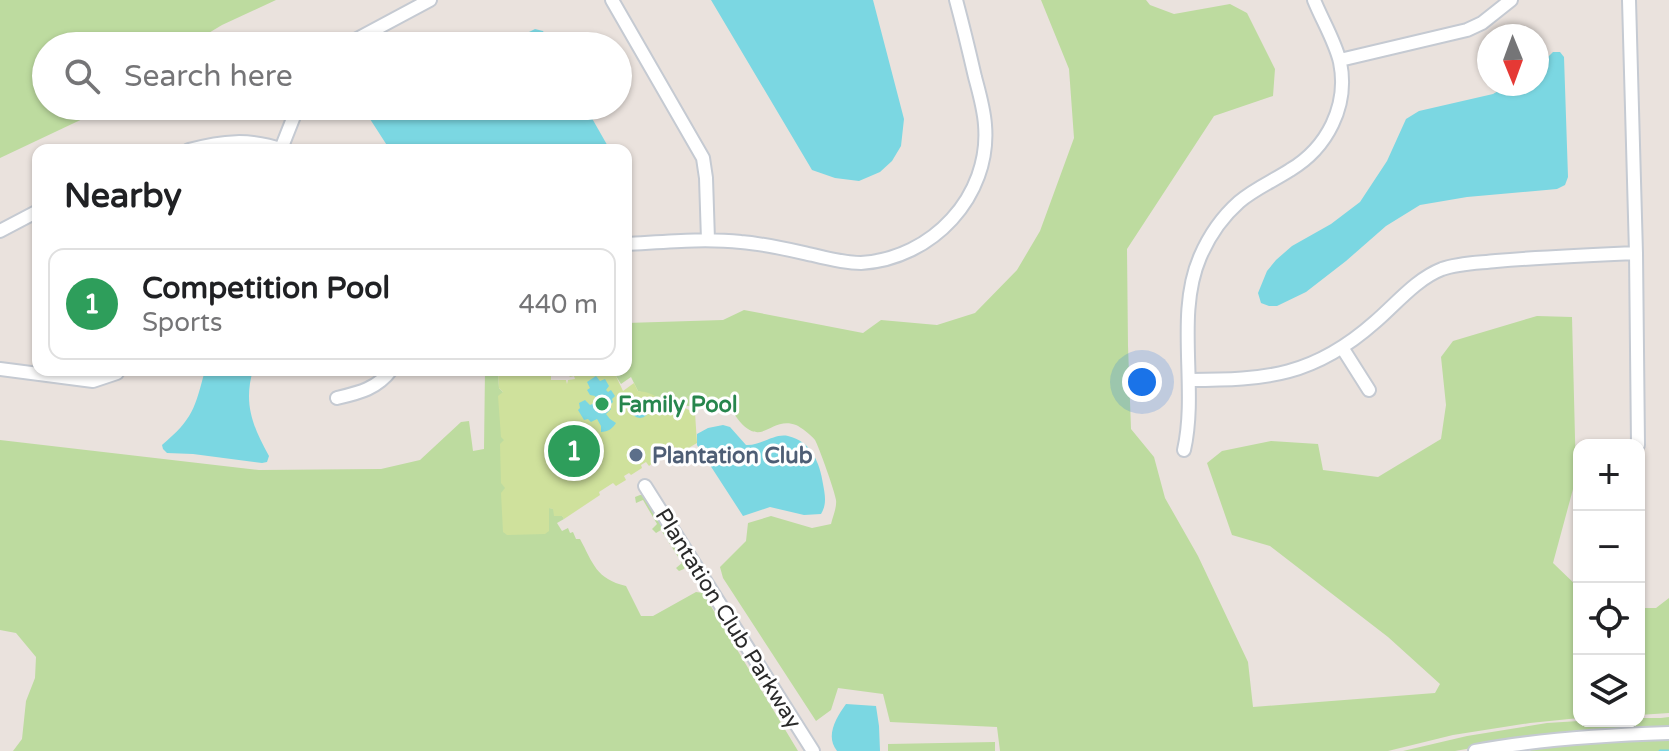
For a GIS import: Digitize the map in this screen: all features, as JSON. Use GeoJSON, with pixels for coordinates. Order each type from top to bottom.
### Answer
{"type":"FeatureCollection","features":[{"type":"Feature","properties":{"kind":"street"},"geometry":{"type":"LineString","coordinates":[[370,32],[430,0]]}},
{"type":"Feature","properties":{"kind":"street"},"geometry":{"type":"LineString","coordinates":[[612,0],[630,32]]}},
{"type":"Feature","properties":{"kind":"street"},"geometry":{"type":"LineString","coordinates":[[632,244],[708,240],[762,245],[861,263],[896,256],[940,233],[968,198],[982,162],[984,145],[985,125],[979,91],[956,0]]}},
{"type":"Feature","properties":{"kind":"street"},"geometry":{"type":"LineString","coordinates":[[1184,450],[1189,420],[1190,301],[1193,276],[1200,257],[1222,219],[1238,203],[1304,161],[1321,145],[1339,107],[1340,60],[1314,0]]}},
{"type":"Feature","properties":{"kind":"street"},"geometry":{"type":"LineString","coordinates":[[1340,60],[1467,30],[1482,23],[1511,0]]}},
{"type":"Feature","properties":{"kind":"street"},"geometry":{"type":"LineString","coordinates":[[1629,0],[1635,173],[1638,439]]}},
{"type":"Feature","properties":{"kind":"street"},"geometry":{"type":"LineString","coordinates":[[632,35],[703,158],[708,240]]}},
{"type":"Feature","properties":{"kind":"street"},"geometry":{"type":"LineString","coordinates":[[284,144],[293,120]]}},
{"type":"Feature","properties":{"kind":"street"},"geometry":{"type":"LineString","coordinates":[[211,144],[235,141],[263,144]]}},
{"type":"Feature","properties":{"kind":"street"},"geometry":{"type":"LineString","coordinates":[[0,231],[32,214]]}},
{"type":"Feature","properties":{"kind":"street"},"geometry":{"type":"LineString","coordinates":[[1189,380],[1236,380],[1283,374],[1308,365],[1343,349],[1430,275],[1452,266],[1555,256],[1636,253]]}},
{"type":"Feature","properties":{"kind":"street"},"geometry":{"type":"LineString","coordinates":[[1343,349],[1369,390]]}},
{"type":"Feature","properties":{"kind":"street"},"geometry":{"type":"LineString","coordinates":[[0,369],[32,373]]}},
{"type":"Feature","properties":{"kind":"street"},"geometry":{"type":"LineString","coordinates":[[54,376],[93,381],[108,376]]}},
{"type":"Feature","properties":{"kind":"street"},"geometry":{"type":"LineString","coordinates":[[337,398],[374,387],[387,376]]}},
{"type":"Feature","properties":{"kind":"street","name":"Plantation Club Parkway"},"geometry":{"type":"LineString","coordinates":[[645,486],[813,751]]}},
{"type":"Feature","properties":{"kind":"street"},"geometry":{"type":"LineString","coordinates":[[1475,751],[1557,739],[1669,733]]}},
{"type":"Feature","properties":{"kind":"green space"},"geometry":{"type":"Polygon","coordinates":[[[0,0],[276,0],[210,32],[32,32],[32,120],[80,120],[0,158],[0,0]]]}},
{"type":"Feature","properties":{"kind":"green space"},"geometry":{"type":"Polygon","coordinates":[[[1041,0],[1146,0],[1150,5],[1174,14],[1230,4],[1247,13],[1275,69],[1273,96],[1214,116],[1127,249],[1131,429],[1154,457],[1165,498],[1198,556],[1248,662],[1253,707],[1435,693],[1440,684],[1388,637],[1270,546],[1232,535],[1207,463],[1222,451],[1271,441],[1318,444],[1323,470],[1378,477],[1441,439],[1446,405],[1441,357],[1453,341],[1537,316],[1572,317],[1573,489],[1553,563],[1573,582],[1573,719],[1453,735],[1388,751],[1000,751],[997,727],[890,722],[883,694],[838,688],[831,710],[816,721],[723,578],[720,567],[746,541],[748,523],[771,516],[812,528],[831,524],[836,500],[815,440],[796,425],[786,423],[758,432],[742,424],[732,411],[679,405],[650,423],[660,404],[657,397],[638,391],[631,377],[621,384],[616,376],[632,376],[632,323],[723,320],[744,310],[863,333],[881,320],[937,325],[975,313],[1017,270],[1040,231],[1074,138],[1069,69],[1041,0]]]}},
{"type":"Feature","properties":{"kind":"green space"},"geometry":{"type":"Polygon","coordinates":[[[485,376],[498,376],[499,388],[503,392],[504,440],[549,530],[549,508],[561,515],[564,519],[557,523],[562,531],[568,528],[576,539],[580,539],[592,563],[602,574],[626,586],[641,616],[653,616],[696,592],[703,593],[798,751],[13,751],[22,739],[26,701],[35,678],[36,657],[16,633],[0,630],[0,440],[259,470],[381,469],[420,460],[461,422],[469,421],[473,451],[484,449],[485,376]]]}},
{"type":"Feature","properties":{"kind":"green space"},"geometry":{"type":"Polygon","coordinates":[[[498,376],[551,376],[551,380],[566,380],[567,384],[568,380],[575,379],[574,376],[616,376],[623,391],[634,383],[638,391],[655,396],[662,415],[679,405],[695,413],[697,443],[680,453],[676,447],[671,448],[649,466],[646,462],[631,475],[624,476],[626,480],[616,486],[613,483],[564,519],[554,516],[553,509],[549,508],[549,531],[545,534],[507,535],[503,532],[501,493],[505,488],[501,483],[500,444],[504,440],[501,437],[498,396],[503,392],[499,388],[498,376]]]}},
{"type":"Feature","properties":{"kind":"green space"},"geometry":{"type":"Polygon","coordinates":[[[645,495],[687,562],[684,569],[679,571],[676,568],[682,563],[661,530],[656,533],[652,529],[657,524],[643,500],[636,503],[635,497],[645,495]]]}},
{"type":"Feature","properties":{"kind":"green space"},"geometry":{"type":"Polygon","coordinates":[[[1669,598],[1669,713],[1645,715],[1645,608],[1656,608],[1669,598]]]}},
{"type":"Feature","properties":{"kind":"green space"},"geometry":{"type":"Polygon","coordinates":[[[1669,717],[1669,729],[1511,741],[1455,751],[1403,751],[1467,736],[1547,723],[1573,721],[1573,727],[1645,727],[1645,718],[1669,717]]]}},
{"type":"Feature","properties":{"kind":"green space"},"geometry":{"type":"Polygon","coordinates":[[[1669,738],[1669,751],[1530,751],[1533,747],[1571,743],[1669,738]]]}},
{"type":"Feature","properties":{"kind":"green space"},"geometry":{"type":"Polygon","coordinates":[[[995,742],[995,751],[888,751],[888,744],[995,742]]]}},
{"type":"Feature","properties":{"kind":"water"},"geometry":{"type":"Polygon","coordinates":[[[711,0],[873,0],[904,119],[901,146],[892,161],[880,172],[859,181],[835,178],[812,170],[711,0]]]}},
{"type":"Feature","properties":{"kind":"water"},"geometry":{"type":"Polygon","coordinates":[[[1560,52],[1564,57],[1568,177],[1565,185],[1557,189],[1467,197],[1420,205],[1386,226],[1306,292],[1277,306],[1261,303],[1258,293],[1267,271],[1276,260],[1292,246],[1331,224],[1360,202],[1387,161],[1406,119],[1419,111],[1484,96],[1549,96],[1549,56],[1560,52]]]}},
{"type":"Feature","properties":{"kind":"water"},"geometry":{"type":"Polygon","coordinates":[[[371,120],[593,120],[607,144],[386,144],[371,120]]]}},
{"type":"Feature","properties":{"kind":"water"},"geometry":{"type":"Polygon","coordinates":[[[203,376],[252,376],[249,405],[254,425],[269,456],[267,462],[167,453],[162,445],[187,420],[203,376]]]}},
{"type":"Feature","properties":{"kind":"water","name":"Family Pool"},"geometry":{"type":"Polygon","coordinates":[[[596,376],[600,381],[605,379],[609,386],[606,390],[611,390],[615,396],[606,414],[616,423],[604,432],[601,432],[597,419],[591,422],[584,420],[578,410],[579,403],[585,400],[590,405],[597,402],[587,390],[590,388],[587,382],[596,376]]]}},
{"type":"Feature","properties":{"kind":"water"},"geometry":{"type":"Polygon","coordinates":[[[640,400],[649,409],[640,418],[631,409],[640,400]]]}},
{"type":"Feature","properties":{"kind":"water"},"geometry":{"type":"Polygon","coordinates":[[[723,425],[730,427],[746,445],[783,436],[803,443],[813,454],[822,476],[825,499],[821,514],[804,515],[770,507],[743,516],[697,445],[697,434],[723,425]]]}},
{"type":"Feature","properties":{"kind":"water"},"geometry":{"type":"Polygon","coordinates":[[[562,438],[586,438],[586,467],[561,468],[562,438]]]}},
{"type":"Feature","properties":{"kind":"water"},"geometry":{"type":"Polygon","coordinates":[[[846,704],[876,706],[880,751],[837,751],[832,733],[846,704]]]}},
{"type":"Feature","properties":{"kind":"waterway"},"geometry":{"type":"LineString","coordinates":[[1660,751],[1669,751]]}},
{"type":"Feature","properties":{"kind":"place","name":"Family Pool"},"geometry":{"type":"Point","coordinates":[602,404]}},
{"type":"Feature","properties":{"kind":"place","name":"Competition Pool"},"geometry":{"type":"Point","coordinates":[574,451]}},
{"type":"Feature","properties":{"kind":"place","name":"Plantation Club"},"geometry":{"type":"Point","coordinates":[636,455]}}]}
